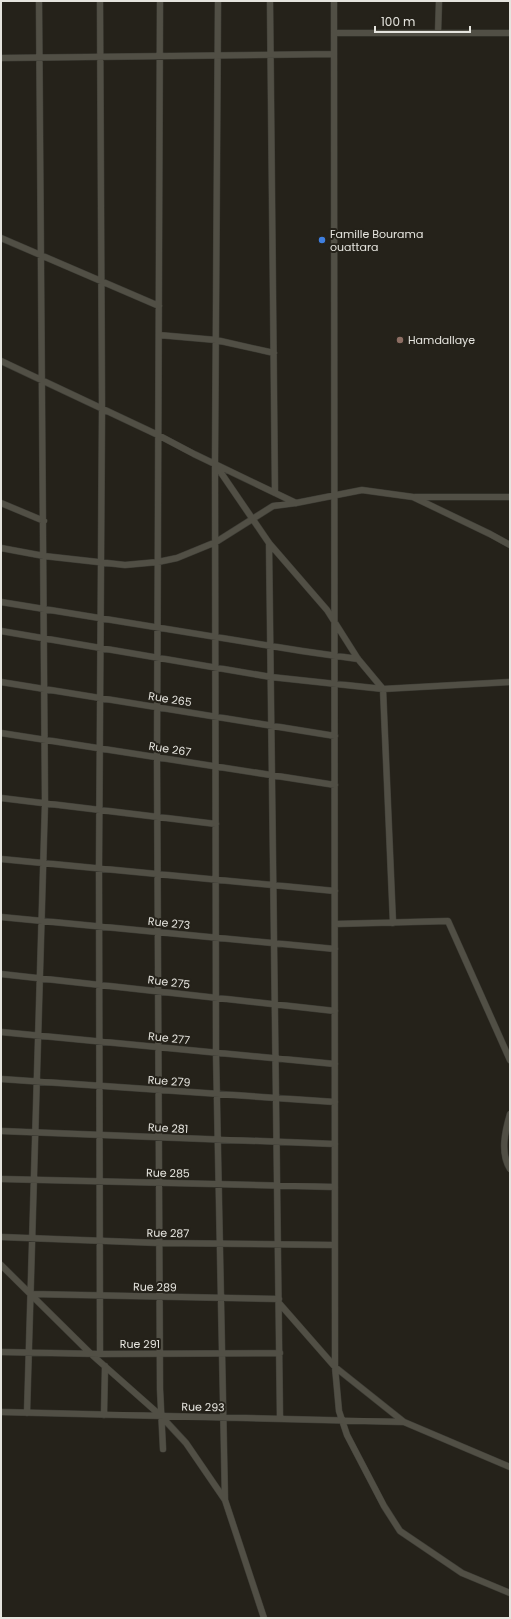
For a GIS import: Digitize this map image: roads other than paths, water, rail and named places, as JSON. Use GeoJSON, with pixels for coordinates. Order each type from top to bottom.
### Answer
{"type":"FeatureCollection","features":[{"type":"Feature","properties":{"kind":"street"},"geometry":{"type":"LineString","coordinates":[[27,1413],[45,803],[43,382],[40,255],[40,1]]}},
{"type":"Feature","properties":{"kind":"street"},"geometry":{"type":"LineString","coordinates":[[100,1],[102,409],[99,868],[100,1354]]}},
{"type":"Feature","properties":{"kind":"street"},"geometry":{"type":"LineString","coordinates":[[160,1],[158,435],[158,1090],[160,1355],[163,1449]]}},
{"type":"Feature","properties":{"kind":"street"},"geometry":{"type":"LineString","coordinates":[[218,1],[216,340],[216,1053],[225,1500]]}},
{"type":"Feature","properties":{"kind":"street"},"geometry":{"type":"LineString","coordinates":[[270,1],[275,493]]}},
{"type":"Feature","properties":{"kind":"street"},"geometry":{"type":"LineString","coordinates":[[334,1],[335,1367],[339,1411],[347,1435],[384,1506],[400,1531],[462,1573],[510,1593]]}},
{"type":"Feature","properties":{"kind":"street"},"geometry":{"type":"LineString","coordinates":[[438,33],[439,1]]}},
{"type":"Feature","properties":{"kind":"street"},"geometry":{"type":"LineString","coordinates":[[334,33],[510,33]]}},
{"type":"Feature","properties":{"kind":"street"},"geometry":{"type":"LineString","coordinates":[[1,58],[334,54]]}},
{"type":"Feature","properties":{"kind":"street"},"geometry":{"type":"LineString","coordinates":[[1,238],[159,306]]}},
{"type":"Feature","properties":{"kind":"street"},"geometry":{"type":"LineString","coordinates":[[159,335],[216,340],[274,353]]}},
{"type":"Feature","properties":{"kind":"street"},"geometry":{"type":"LineString","coordinates":[[1,361],[158,435],[296,503]]}},
{"type":"Feature","properties":{"kind":"street"},"geometry":{"type":"LineString","coordinates":[[216,464],[269,543],[327,610],[358,659],[383,689],[393,923]]}},
{"type":"Feature","properties":{"kind":"street"},"geometry":{"type":"LineString","coordinates":[[1,548],[44,556],[125,566],[177,558],[216,542],[251,518],[272,506],[296,503],[362,490],[413,497],[510,497]]}},
{"type":"Feature","properties":{"kind":"street"},"geometry":{"type":"LineString","coordinates":[[413,497],[510,545]]}},
{"type":"Feature","properties":{"kind":"street"},"geometry":{"type":"LineString","coordinates":[[1,503],[44,521]]}},
{"type":"Feature","properties":{"kind":"street"},"geometry":{"type":"LineString","coordinates":[[269,543],[280,1419]]}},
{"type":"Feature","properties":{"kind":"street"},"geometry":{"type":"LineString","coordinates":[[1,602],[358,659]]}},
{"type":"Feature","properties":{"kind":"street"},"geometry":{"type":"LineString","coordinates":[[1,632],[271,677],[383,689],[510,682]]}},
{"type":"Feature","properties":{"kind":"street","name":"Rue 265"},"geometry":{"type":"LineString","coordinates":[[1,682],[335,736]]}},
{"type":"Feature","properties":{"kind":"street","name":"Rue 267"},"geometry":{"type":"LineString","coordinates":[[1,733],[335,785]]}},
{"type":"Feature","properties":{"kind":"street"},"geometry":{"type":"LineString","coordinates":[[1,798],[216,824]]}},
{"type":"Feature","properties":{"kind":"street"},"geometry":{"type":"LineString","coordinates":[[1,859],[335,891]]}},
{"type":"Feature","properties":{"kind":"street","name":"Rue 273"},"geometry":{"type":"LineString","coordinates":[[1,917],[335,949]]}},
{"type":"Feature","properties":{"kind":"street"},"geometry":{"type":"LineString","coordinates":[[335,924],[448,921],[510,1060]]}},
{"type":"Feature","properties":{"kind":"street","name":"Rue 275"},"geometry":{"type":"LineString","coordinates":[[1,974],[40,977],[335,1011]]}},
{"type":"Feature","properties":{"kind":"street","name":"Rue 277"},"geometry":{"type":"LineString","coordinates":[[1,1032],[335,1064]]}},
{"type":"Feature","properties":{"kind":"street","name":"Rue 279"},"geometry":{"type":"LineString","coordinates":[[1,1079],[335,1102]]}},
{"type":"Feature","properties":{"kind":"street"},"geometry":{"type":"LineString","coordinates":[[510,1114],[506,1131],[504,1154],[510,1169]]}},
{"type":"Feature","properties":{"kind":"street","name":"Rue 281"},"geometry":{"type":"LineString","coordinates":[[1,1131],[277,1143],[335,1144]]}},
{"type":"Feature","properties":{"kind":"street","name":"Rue 285"},"geometry":{"type":"LineString","coordinates":[[1,1179],[335,1187]]}},
{"type":"Feature","properties":{"kind":"street","name":"Rue 287"},"geometry":{"type":"LineString","coordinates":[[1,1238],[159,1243],[335,1245]]}},
{"type":"Feature","properties":{"kind":"street"},"geometry":{"type":"LineString","coordinates":[[1,1265],[91,1354],[161,1416],[186,1443],[225,1500],[264,1618]]}},
{"type":"Feature","properties":{"kind":"street","name":"Rue 289"},"geometry":{"type":"LineString","coordinates":[[31,1294],[221,1298],[279,1301]]}},
{"type":"Feature","properties":{"kind":"street"},"geometry":{"type":"LineString","coordinates":[[279,1301],[335,1367],[404,1422],[510,1467]]}},
{"type":"Feature","properties":{"kind":"street","name":"Rue 291"},"geometry":{"type":"LineString","coordinates":[[1,1352],[160,1355],[280,1353]]}},
{"type":"Feature","properties":{"kind":"street"},"geometry":{"type":"LineString","coordinates":[[104,1414],[105,1366]]}},
{"type":"Feature","properties":{"kind":"street","name":"Rue 293"},"geometry":{"type":"LineString","coordinates":[[1,1412],[404,1422]]}},
{"type":"Feature","properties":{"kind":"place","name":"Famille Bourama ouattara"},"geometry":{"type":"Point","coordinates":[322,240]}},
{"type":"Feature","properties":{"kind":"place","name":"Hamdallaye"},"geometry":{"type":"Point","coordinates":[400,340]}}]}
